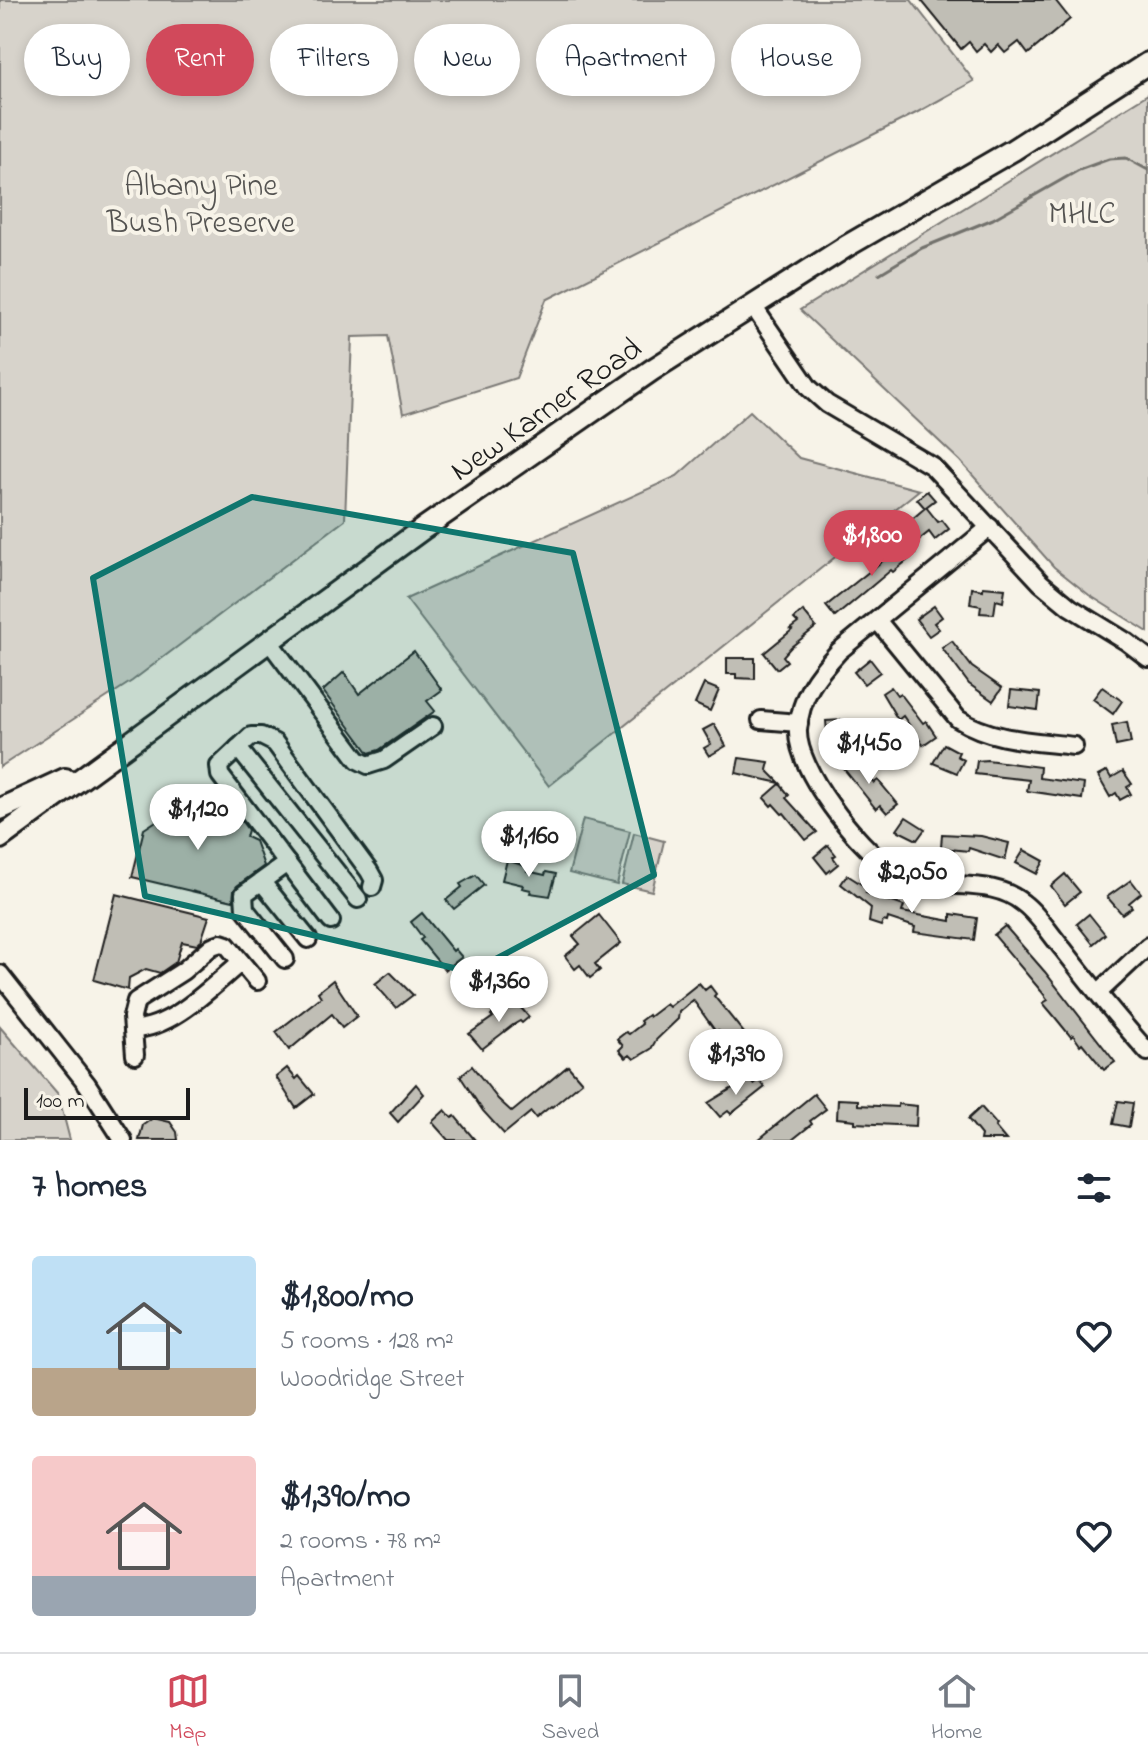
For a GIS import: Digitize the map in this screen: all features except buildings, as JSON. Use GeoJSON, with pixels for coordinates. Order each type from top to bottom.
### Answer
{"type":"FeatureCollection","features":[{"type":"Feature","properties":{"kind":"main road","name":"New Karner Road"},"geometry":{"type":"LineString","coordinates":[[0,838],[424,528],[652,370],[904,211],[1013,150],[1148,63]]}},
{"type":"Feature","properties":{"kind":"main road"},"geometry":{"type":"LineString","coordinates":[[0,809],[105,761]]}},
{"type":"Feature","properties":{"kind":"street"},"geometry":{"type":"LineString","coordinates":[[753,306],[809,388],[836,410],[932,466],[1050,591],[1148,658]]}},
{"type":"Feature","properties":{"kind":"street"},"geometry":{"type":"LineString","coordinates":[[990,527],[839,651],[817,674],[807,690],[799,723],[800,746],[811,775],[852,831],[890,868],[920,881],[980,886],[1022,901],[1148,1052]]}},
{"type":"Feature","properties":{"kind":"street"},"geometry":{"type":"LineString","coordinates":[[877,620],[958,719],[999,737],[1074,746]]}},
{"type":"Feature","properties":{"kind":"street"},"geometry":{"type":"LineString","coordinates":[[268,640],[358,760],[368,765],[384,760],[433,726]]}},
{"type":"Feature","properties":{"kind":"street"},"geometry":{"type":"LineString","coordinates":[[761,720],[799,723]]}},
{"type":"Feature","properties":{"kind":"street"},"geometry":{"type":"LineString","coordinates":[[331,921],[220,775],[219,766],[251,736],[261,736],[275,743],[369,871],[374,880],[372,887]]}},
{"type":"Feature","properties":{"kind":"street"},"geometry":{"type":"LineString","coordinates":[[238,748],[358,899]]}},
{"type":"Feature","properties":{"kind":"street"},"geometry":{"type":"LineString","coordinates":[[285,959],[245,909],[243,902],[244,894],[287,863]]}},
{"type":"Feature","properties":{"kind":"street"},"geometry":{"type":"LineString","coordinates":[[262,882],[308,939]]}},
{"type":"Feature","properties":{"kind":"street"},"geometry":{"type":"LineString","coordinates":[[135,1055],[132,1017],[136,1001],[183,971],[212,946],[227,945],[257,981]]}},
{"type":"Feature","properties":{"kind":"street"},"geometry":{"type":"LineString","coordinates":[[1098,993],[1148,946]]}},
{"type":"Feature","properties":{"kind":"street"},"geometry":{"type":"LineString","coordinates":[[133,1029],[148,1029],[167,1021],[241,962]]}},
{"type":"Feature","properties":{"kind":"street"},"geometry":{"type":"LineString","coordinates":[[0,974],[87,1084],[123,1140]]}},
{"type":"Feature","properties":{"kind":"highlighted area"},"geometry":{"type":"Polygon","coordinates":[[[252,497],[573,553],[654,875],[471,972],[145,896],[93,578],[252,497]]]}},
{"type":"Feature","properties":{"kind":"green space","name":"Albany Pine Bush Preserve"},"geometry":{"type":"Polygon","coordinates":[[[0,0],[911,0],[974,81],[546,300],[516,378],[403,414],[388,336],[352,337],[345,520],[132,681],[0,767],[0,0]]]}},
{"type":"Feature","properties":{"kind":"green space","name":"MHLC"},"geometry":{"type":"Polygon","coordinates":[[[1148,94],[1148,632],[1089,595],[1054,567],[960,461],[800,310],[1148,94]]]}},
{"type":"Feature","properties":{"kind":"green space"},"geometry":{"type":"Polygon","coordinates":[[[750,411],[799,458],[919,490],[549,786],[406,599],[677,476],[750,411]]]}},
{"type":"Feature","properties":{"kind":"green space"},"geometry":{"type":"Polygon","coordinates":[[[583,819],[630,831],[617,885],[569,873],[583,819]]]}},
{"type":"Feature","properties":{"kind":"green space"},"geometry":{"type":"Polygon","coordinates":[[[634,833],[664,841],[652,891],[622,884],[634,833]]]}},
{"type":"Feature","properties":{"kind":"green space"},"geometry":{"type":"Polygon","coordinates":[[[0,1027],[58,1094],[70,1140],[0,1140],[0,1027]]]}},
{"type":"Feature","properties":{"kind":"waterway"},"geometry":{"type":"LineString","coordinates":[[879,274],[922,248],[993,219],[1079,170],[1109,159],[1126,158],[1148,170]]}}]}
